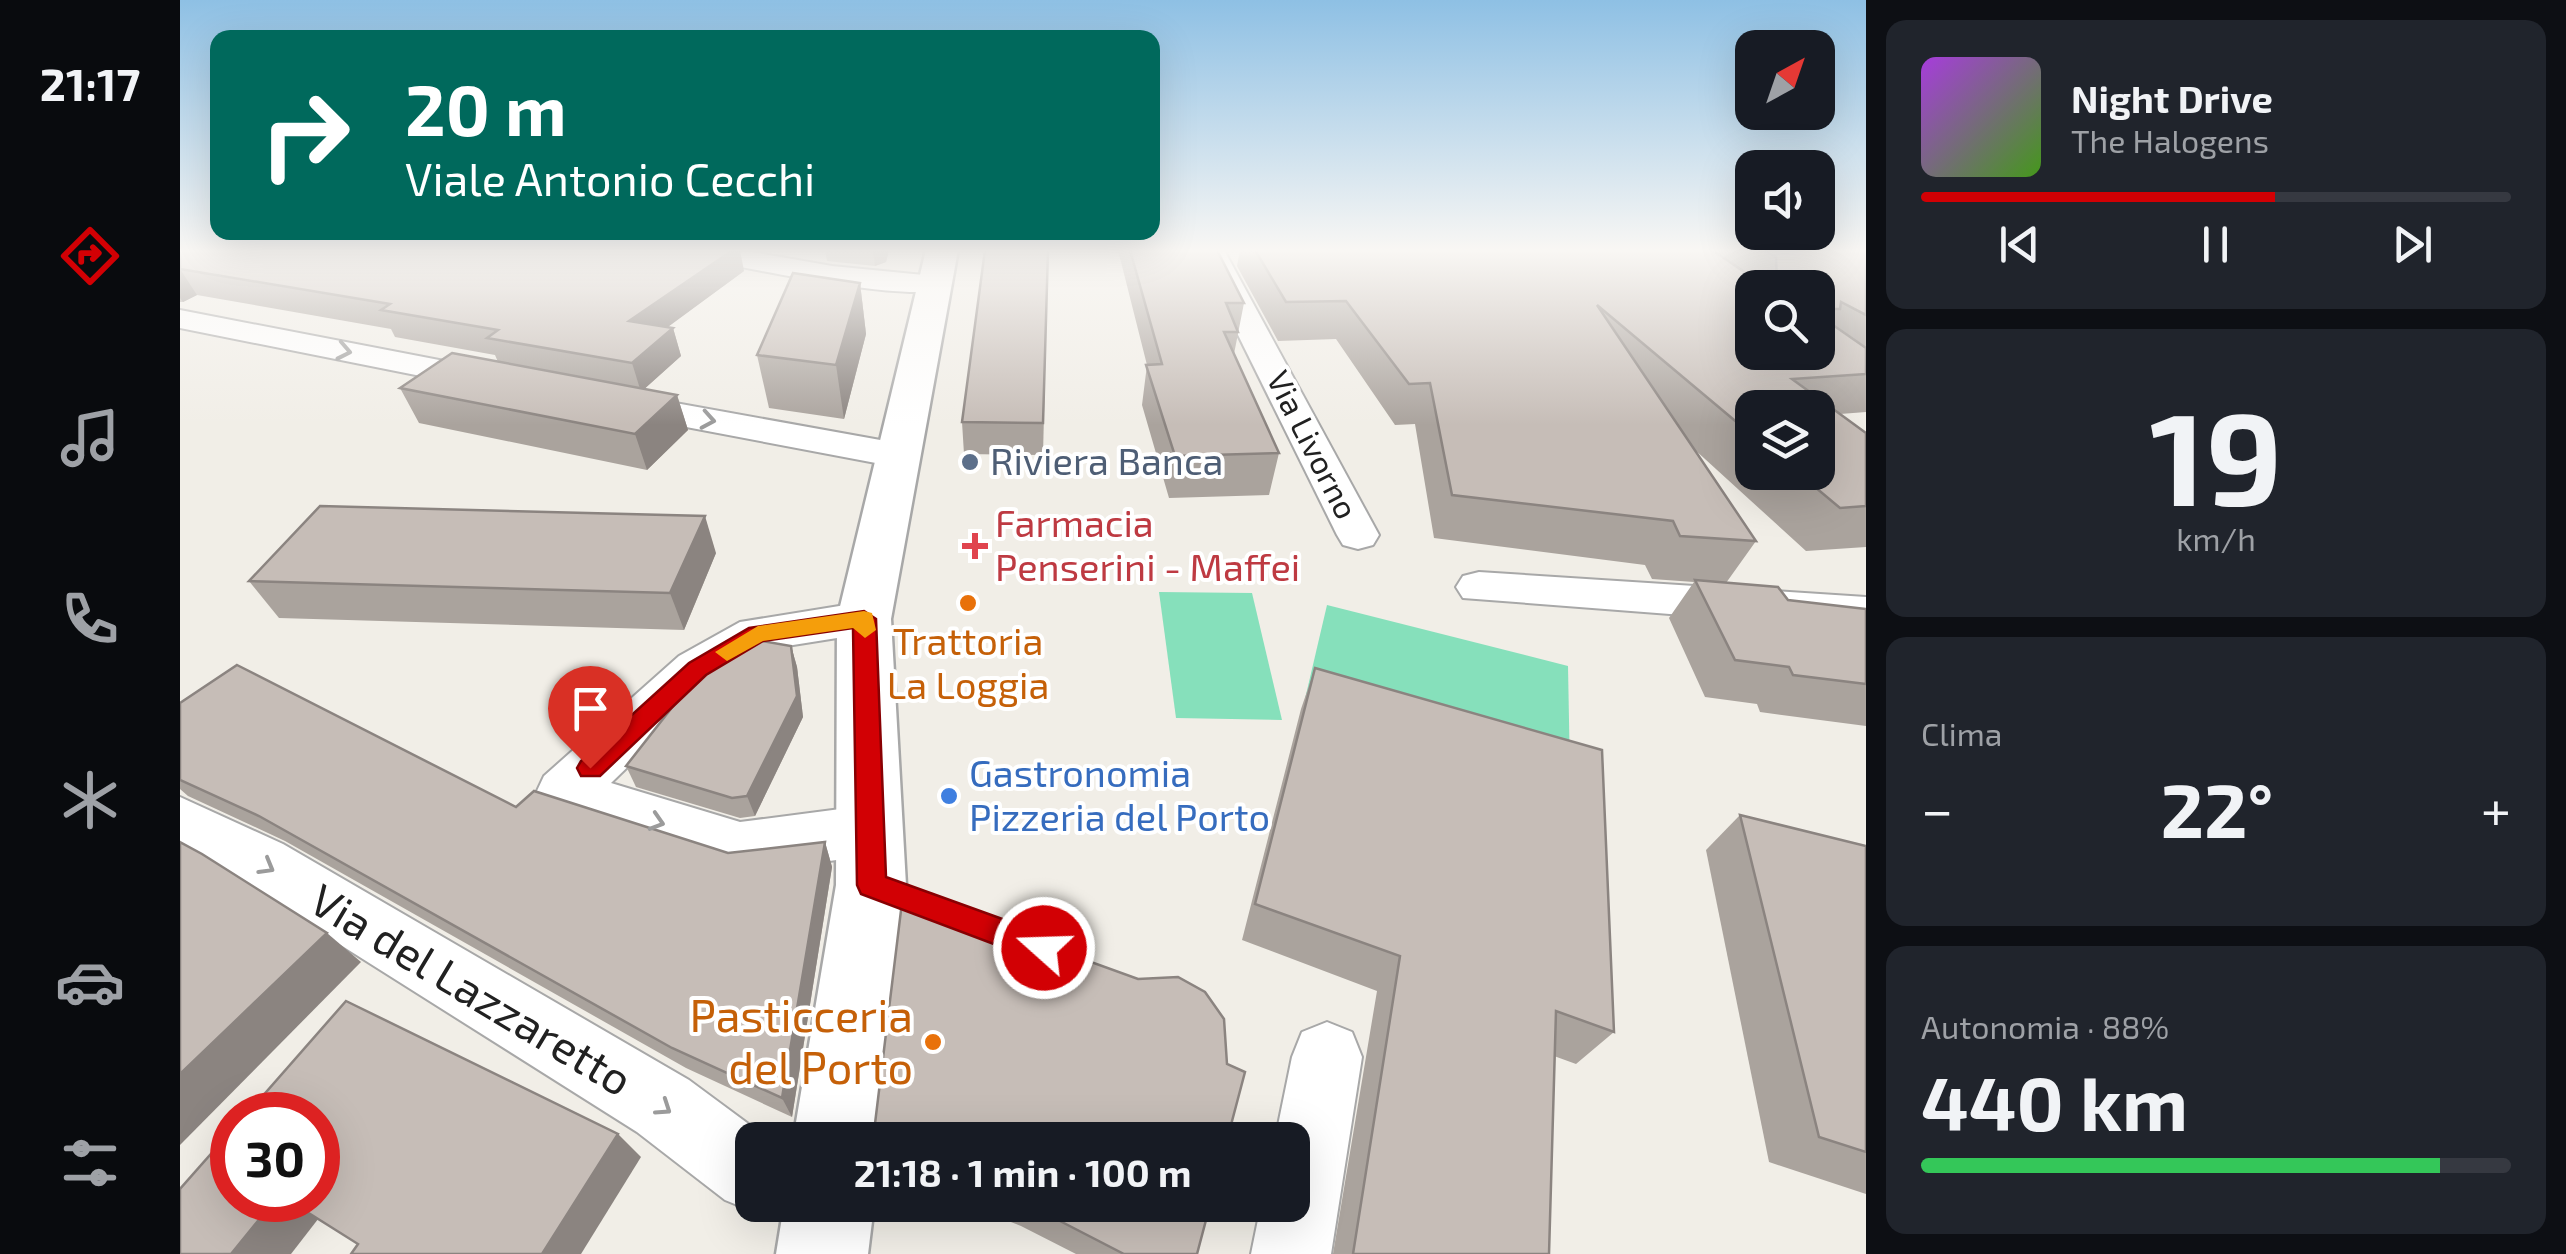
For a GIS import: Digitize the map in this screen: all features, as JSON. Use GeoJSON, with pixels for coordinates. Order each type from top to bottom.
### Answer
{"type":"FeatureCollection","features":[{"type":"Feature","properties":{"kind":"street"},"geometry":{"type":"LineString","coordinates":[[840,1122],[889,873],[864,619],[929,309]]}},
{"type":"Feature","properties":{"kind":"street","name":"Via Livorno"},"geometry":{"type":"LineString","coordinates":[[1241,309],[1358,535]]}},
{"type":"Feature","properties":{"kind":"street"},"geometry":{"type":"LineString","coordinates":[[180,318],[535,388]]}},
{"type":"Feature","properties":{"kind":"street"},"geometry":{"type":"LineString","coordinates":[[592,398],[897,455]]}},
{"type":"Feature","properties":{"kind":"street"},"geometry":{"type":"LineString","coordinates":[[1479,587],[1866,614]]}},
{"type":"Feature","properties":{"kind":"street"},"geometry":{"type":"LineString","coordinates":[[864,619],[758,634],[712,660],[564,793],[740,848],[889,873]]}},
{"type":"Feature","properties":{"kind":"street","name":"Via del Lazzaretto"},"geometry":{"type":"LineString","coordinates":[[180,822],[262,863],[647,1096],[735,1161]]}},
{"type":"Feature","properties":{"kind":"street"},"geometry":{"type":"LineString","coordinates":[[1291,1254],[1327,1057]]}},
{"type":"Feature","properties":{"kind":"green space"},"geometry":{"type":"Polygon","coordinates":[[[1159,592],[1252,593],[1282,720],[1176,718],[1159,592]]]}},
{"type":"Feature","properties":{"kind":"green space"},"geometry":{"type":"Polygon","coordinates":[[[1327,605],[1568,666],[1570,775],[1305,699],[1327,605]]]}},
{"type":"Feature","properties":{"kind":"building"},"geometry":{"type":"Polygon","coordinates":[[[647,309],[629,321],[673,328],[632,363],[487,338],[498,330],[381,310],[647,309]]]}},
{"type":"Feature","properties":{"kind":"building"},"geometry":{"type":"Polygon","coordinates":[[[777,309],[853,309],[836,365],[757,355],[777,309]]]}},
{"type":"Feature","properties":{"kind":"building"},"geometry":{"type":"Polygon","coordinates":[[[977,309],[1046,309],[1043,423],[962,422],[977,309]]]}},
{"type":"Feature","properties":{"kind":"building"},"geometry":{"type":"Polygon","coordinates":[[[1146,309],[1228,309],[1238,332],[1224,332],[1279,453],[1175,456],[1146,365],[1162,364],[1146,309]]]}},
{"type":"Feature","properties":{"kind":"building"},"geometry":{"type":"Polygon","coordinates":[[[1352,309],[1599,309],[1756,541],[1680,536],[1673,521],[1452,495],[1430,383],[1409,384],[1352,309]]]}},
{"type":"Feature","properties":{"kind":"building"},"geometry":{"type":"Polygon","coordinates":[[[1601,309],[1735,309],[1735,370],[1835,370],[1835,326],[1866,348],[1866,374],[1792,379],[1807,390],[1735,390],[1735,421],[1601,309]]]}},
{"type":"Feature","properties":{"kind":"building"},"geometry":{"type":"Polygon","coordinates":[[[452,353],[677,395],[635,434],[400,388],[452,353]]]}},
{"type":"Feature","properties":{"kind":"building"},"geometry":{"type":"Polygon","coordinates":[[[1835,410],[1866,433],[1866,506],[1840,508],[1818,490],[1835,490],[1835,410]]]}},
{"type":"Feature","properties":{"kind":"building"},"geometry":{"type":"Polygon","coordinates":[[[320,506],[705,516],[670,593],[249,581],[320,506]]]}},
{"type":"Feature","properties":{"kind":"building"},"geometry":{"type":"Polygon","coordinates":[[[1695,580],[1778,587],[1788,600],[1866,609],[1866,684],[1793,675],[1789,667],[1735,660],[1695,580]]]}},
{"type":"Feature","properties":{"kind":"building"},"geometry":{"type":"Polygon","coordinates":[[[751,639],[791,646],[797,696],[747,796],[732,798],[626,766],[696,677],[751,639]]]}},
{"type":"Feature","properties":{"kind":"building"},"geometry":{"type":"Polygon","coordinates":[[[237,665],[516,807],[534,791],[728,853],[825,842],[782,1098],[672,1048],[259,816],[180,780],[180,703],[237,665]]]}},
{"type":"Feature","properties":{"kind":"building"},"geometry":{"type":"Polygon","coordinates":[[[1315,668],[1602,750],[1614,1032],[1556,1011],[1549,1254],[1353,1254],[1400,956],[1255,904],[1315,668]]]}},
{"type":"Feature","properties":{"kind":"building"},"geometry":{"type":"Polygon","coordinates":[[[1740,815],[1866,846],[1866,1152],[1819,1137],[1740,815]]]}},
{"type":"Feature","properties":{"kind":"building"},"geometry":{"type":"Polygon","coordinates":[[[180,842],[327,933],[180,1074],[180,842]]]}},
{"type":"Feature","properties":{"kind":"building"},"geometry":{"type":"Polygon","coordinates":[[[903,894],[1138,979],[1178,977],[1205,992],[1224,1019],[1227,1064],[1245,1072],[1232,1122],[875,1122],[903,894]]]}},
{"type":"Feature","properties":{"kind":"building"},"geometry":{"type":"Polygon","coordinates":[[[346,1001],[618,1134],[542,1254],[351,1254],[358,1244],[323,1222],[340,1222],[340,1092],[266,1092],[346,1001]]]}},
{"type":"Feature","properties":{"kind":"building"},"geometry":{"type":"Polygon","coordinates":[[[210,1155],[210,1222],[257,1222],[231,1254],[180,1254],[180,1189],[210,1155]]]}},
{"type":"Feature","properties":{"kind":"building"},"geometry":{"type":"Polygon","coordinates":[[[1062,1222],[1205,1222],[1197,1254],[1124,1254],[1062,1222]]]}},
{"type":"Feature","properties":{"kind":"slow traffic"},"geometry":{"type":"LineString","coordinates":[[727,652],[758,634],[864,619],[865,630]]}},
{"type":"Feature","properties":{"kind":"place","name":"Riviera Banca"},"geometry":{"type":"Point","coordinates":[970,462]}},
{"type":"Feature","properties":{"kind":"place","name":"Farmacia Penserini - Maffei"},"geometry":{"type":"Point","coordinates":[975,546]}},
{"type":"Feature","properties":{"kind":"place","name":"Trattoria La Loggia"},"geometry":{"type":"Point","coordinates":[968,603]}},
{"type":"Feature","properties":{"kind":"place","name":"Gastronomia Pizzeria del Porto"},"geometry":{"type":"Point","coordinates":[949,796]}},
{"type":"Feature","properties":{"kind":"place","name":"Pasticceria del Porto"},"geometry":{"type":"Point","coordinates":[933,1042]}},
{"type":"Feature","properties":{"kind":"route"},"geometry":{"type":"LineString","coordinates":[[590,768],[698,669],[758,634],[864,619],[871,885],[1044,948]]}}]}
